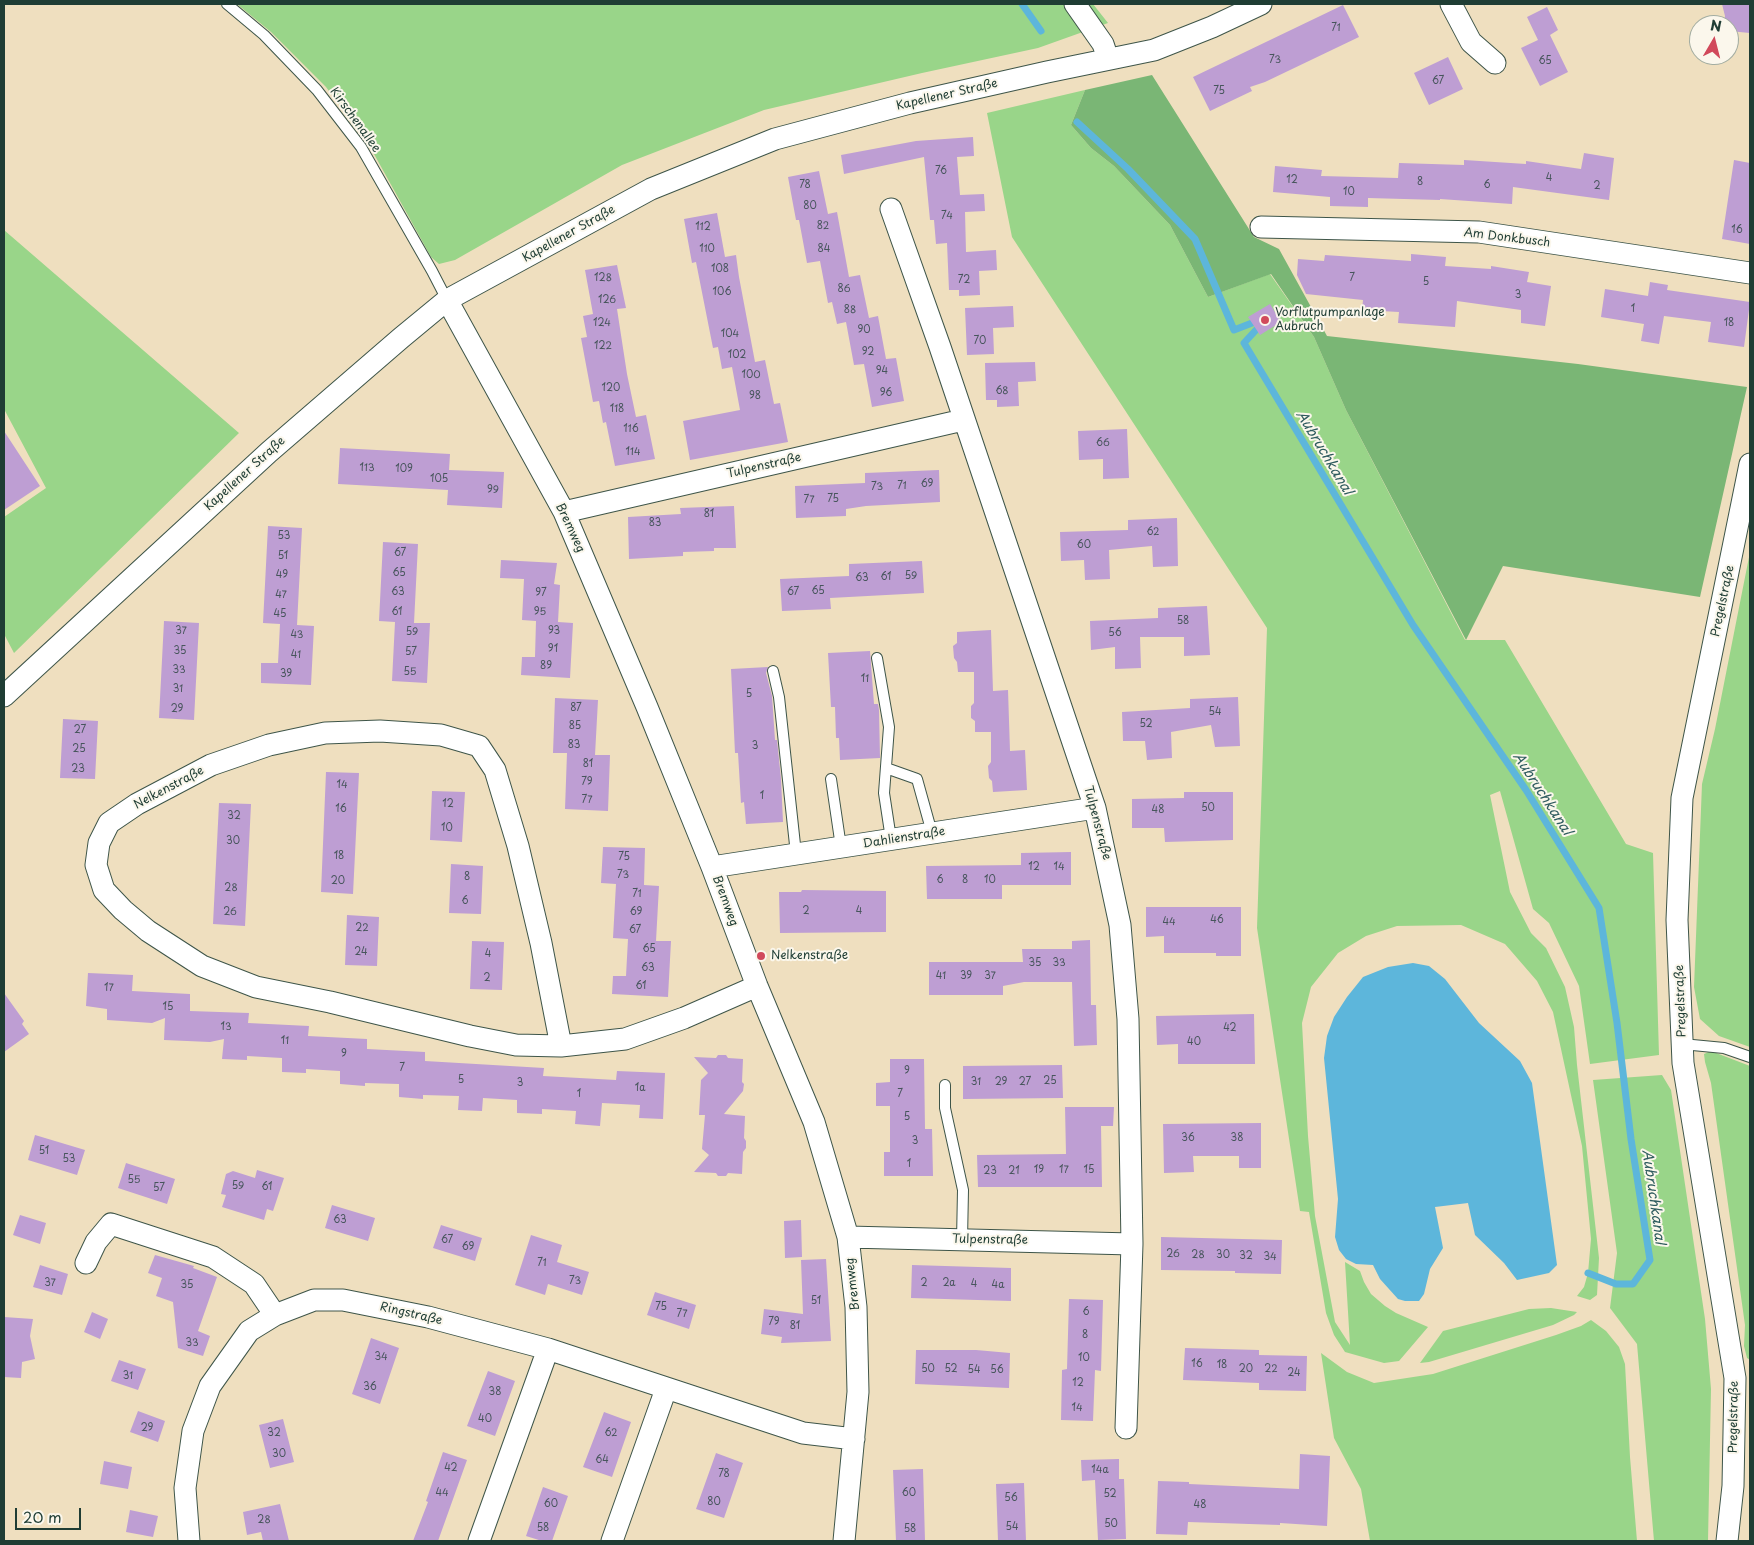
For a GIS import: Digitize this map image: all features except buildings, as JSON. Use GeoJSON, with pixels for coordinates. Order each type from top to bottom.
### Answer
{"type":"FeatureCollection","features":[{"type":"Feature","properties":{"kind":"street"},"geometry":{"type":"LineString","coordinates":[[1075,4],[1103,44],[1108,59]]}},
{"type":"Feature","properties":{"kind":"street","name":"Kapellener Straße"},"geometry":{"type":"LineString","coordinates":[[4,696],[269,452],[447,300],[651,189],[775,139],[910,103],[1154,50],[1212,27],[1261,4]]}},
{"type":"Feature","properties":{"kind":"street"},"geometry":{"type":"LineString","coordinates":[[1451,4],[1471,42],[1495,63]]}},
{"type":"Feature","properties":{"kind":"street","name":"Tulpenstraße"},"geometry":{"type":"LineString","coordinates":[[891,209],[940,347],[1095,808],[1111,880],[1121,934],[1128,1020],[1132,1244],[1126,1428]]}},
{"type":"Feature","properties":{"kind":"street","name":"Am Donkbusch"},"geometry":{"type":"LineString","coordinates":[[1261,227],[1479,232],[1750,273]]}},
{"type":"Feature","properties":{"kind":"street","name":"Bremweg"},"geometry":{"type":"LineString","coordinates":[[447,300],[564,512],[712,867],[757,986],[814,1122],[848,1237],[856,1307],[858,1392],[844,1541]]}},
{"type":"Feature","properties":{"kind":"street","name":"Tulpenstraße"},"geometry":{"type":"LineString","coordinates":[[564,512],[963,420]]}},
{"type":"Feature","properties":{"kind":"street","name":"Pregelstraße"},"geometry":{"type":"LineString","coordinates":[[1727,1541],[1743,1380],[1683,1063],[1677,920],[1682,798],[1750,464]]}},
{"type":"Feature","properties":{"kind":"street","name":"Nelkenstraße"},"geometry":{"type":"LineString","coordinates":[[562,1046],[541,943],[518,846],[495,770],[479,746],[442,735],[380,730],[325,733],[269,745],[210,765],[137,804],[109,823],[99,843],[96,865],[104,890],[123,910],[148,931],[202,966],[256,987],[330,1002],[516,1046],[562,1046],[625,1039],[684,1018],[757,986]]}},
{"type":"Feature","properties":{"kind":"street","name":"Dahlienstraße"},"geometry":{"type":"LineString","coordinates":[[712,867],[1095,808]]}},
{"type":"Feature","properties":{"kind":"street"},"geometry":{"type":"LineString","coordinates":[[86,1263],[96,1242],[111,1224],[213,1257],[254,1284],[275,1315]]}},
{"type":"Feature","properties":{"kind":"street","name":"Tulpenstraße"},"geometry":{"type":"LineString","coordinates":[[848,1237],[1132,1244]]}},
{"type":"Feature","properties":{"kind":"street","name":"Ringstraße"},"geometry":{"type":"LineString","coordinates":[[189,1541],[185,1488],[193,1431],[210,1386],[249,1331],[275,1315],[314,1300],[343,1300],[428,1317],[548,1350],[804,1433],[854,1439]]}},
{"type":"Feature","properties":{"kind":"street"},"geometry":{"type":"LineString","coordinates":[[479,1541],[548,1350]]}},
{"type":"Feature","properties":{"kind":"street"},"geometry":{"type":"LineString","coordinates":[[612,1541],[666,1389]]}},
{"type":"Feature","properties":{"kind":"lane","name":"Kirschenallee"},"geometry":{"type":"LineString","coordinates":[[227,4],[264,35],[317,90],[361,147],[432,270],[447,300]]}},
{"type":"Feature","properties":{"kind":"lane"},"geometry":{"type":"LineString","coordinates":[[877,658],[889,727],[884,793],[891,839]]}},
{"type":"Feature","properties":{"kind":"lane"},"geometry":{"type":"LineString","coordinates":[[773,671],[779,697],[796,854]]}},
{"type":"Feature","properties":{"kind":"lane"},"geometry":{"type":"LineString","coordinates":[[886,768],[916,779],[932,833]]}},
{"type":"Feature","properties":{"kind":"lane"},"geometry":{"type":"LineString","coordinates":[[831,780],[841,847]]}},
{"type":"Feature","properties":{"kind":"lane"},"geometry":{"type":"LineString","coordinates":[[1682,1044],[1724,1048],[1750,1057]]}},
{"type":"Feature","properties":{"kind":"lane"},"geometry":{"type":"LineString","coordinates":[[945,1085],[945,1108],[963,1190],[962,1240]]}},
{"type":"Feature","properties":{"kind":"green space"},"geometry":{"type":"Polygon","coordinates":[[[237,4],[1093,4],[1108,23],[1038,48],[764,110],[622,165],[455,260],[439,264],[431,257],[369,145],[326,87],[271,32],[237,4]]]}},
{"type":"Feature","properties":{"kind":"green space"},"geometry":{"type":"Polygon","coordinates":[[[1152,75],[1254,237],[1279,249],[1327,336],[1578,364],[1747,387],[1700,597],[1503,566],[1466,640],[1346,410],[1314,337],[1271,274],[1208,297],[1170,225],[1114,166],[1091,148],[1071,125],[1085,90],[1152,75]]]}},
{"type":"Feature","properties":{"kind":"green space"},"geometry":{"type":"Polygon","coordinates":[[[1085,90],[1071,125],[1091,148],[1114,166],[1170,225],[1208,297],[1270,274],[1314,337],[1346,410],[1465,640],[1505,640],[1626,844],[1653,853],[1659,1055],[1590,1064],[1579,986],[1549,923],[1533,909],[1500,791],[1490,795],[1510,892],[1531,933],[1546,948],[1565,987],[1574,1027],[1599,1258],[1597,1295],[1590,1300],[1577,1296],[1584,1287],[1588,1273],[1591,1239],[1582,1146],[1553,1012],[1537,981],[1505,944],[1461,925],[1397,926],[1366,936],[1338,953],[1311,987],[1302,1023],[1308,1136],[1315,1216],[1335,1322],[1350,1345],[1345,1262],[1360,1271],[1371,1294],[1385,1306],[1428,1327],[1399,1361],[1384,1363],[1345,1352],[1334,1335],[1326,1313],[1309,1212],[1300,1211],[1257,928],[1267,628],[1012,237],[987,113],[1085,90]]]}},
{"type":"Feature","properties":{"kind":"green space"},"geometry":{"type":"Polygon","coordinates":[[[4,230],[239,433],[14,653],[4,634],[4,517],[46,488],[4,409],[4,230]]]}},
{"type":"Feature","properties":{"kind":"green space"},"geometry":{"type":"Polygon","coordinates":[[[1750,552],[1750,1047],[1719,1036],[1700,1019],[1694,987],[1702,784],[1715,729],[1750,552]]]}},
{"type":"Feature","properties":{"kind":"green space"},"geometry":{"type":"Polygon","coordinates":[[[1711,1051],[1750,1066],[1750,1360],[1747,1358],[1744,1346],[1745,1325],[1711,1083],[1705,1062],[1704,1054],[1711,1051]]]}},
{"type":"Feature","properties":{"kind":"green space"},"geometry":{"type":"Polygon","coordinates":[[[1662,1075],[1671,1090],[1705,1319],[1711,1389],[1708,1541],[1654,1541],[1637,1344],[1610,1308],[1617,1253],[1593,1080],[1662,1075]]]}},
{"type":"Feature","properties":{"kind":"green space"},"geometry":{"type":"Polygon","coordinates":[[[1551,1308],[1577,1312],[1553,1325],[1429,1362],[1420,1363],[1443,1331],[1529,1309],[1551,1308]]]}},
{"type":"Feature","properties":{"kind":"green space"},"geometry":{"type":"Polygon","coordinates":[[[1591,1320],[1606,1331],[1619,1347],[1625,1364],[1637,1541],[1370,1541],[1361,1489],[1334,1438],[1321,1353],[1347,1372],[1374,1383],[1433,1374],[1556,1335],[1581,1326],[1591,1320]]]}},
{"type":"Feature","properties":{"kind":"water"},"geometry":{"type":"Polygon","coordinates":[[[1413,963],[1429,966],[1445,979],[1479,1023],[1520,1061],[1532,1083],[1557,1265],[1549,1273],[1517,1280],[1504,1263],[1475,1235],[1468,1203],[1435,1207],[1443,1248],[1430,1269],[1424,1294],[1419,1301],[1398,1299],[1380,1279],[1373,1265],[1356,1264],[1346,1259],[1339,1250],[1335,1237],[1338,1199],[1324,1058],[1327,1036],[1334,1017],[1363,977],[1388,967],[1413,963]]]}},
{"type":"Feature","properties":{"kind":"waterway","name":"Aubruchkanal"},"geometry":{"type":"LineString","coordinates":[[1022,4],[1041,31]]}},
{"type":"Feature","properties":{"kind":"waterway","name":"Aubruchkanal"},"geometry":{"type":"LineString","coordinates":[[1077,122],[1128,169],[1195,239],[1234,330],[1252,323]]}},
{"type":"Feature","properties":{"kind":"waterway","name":"Aubruchkanal"},"geometry":{"type":"LineString","coordinates":[[1256,330],[1244,343],[1413,625],[1526,790],[1599,908],[1650,1260],[1633,1284],[1616,1284],[1588,1273]]}},
{"type":"Feature","properties":{"kind":"place","name":"Vorflutpumpanlage Aubruch"},"geometry":{"type":"Point","coordinates":[1265,320]}},
{"type":"Feature","properties":{"kind":"place","name":"Nelkenstraße"},"geometry":{"type":"Point","coordinates":[761,956]}}]}
